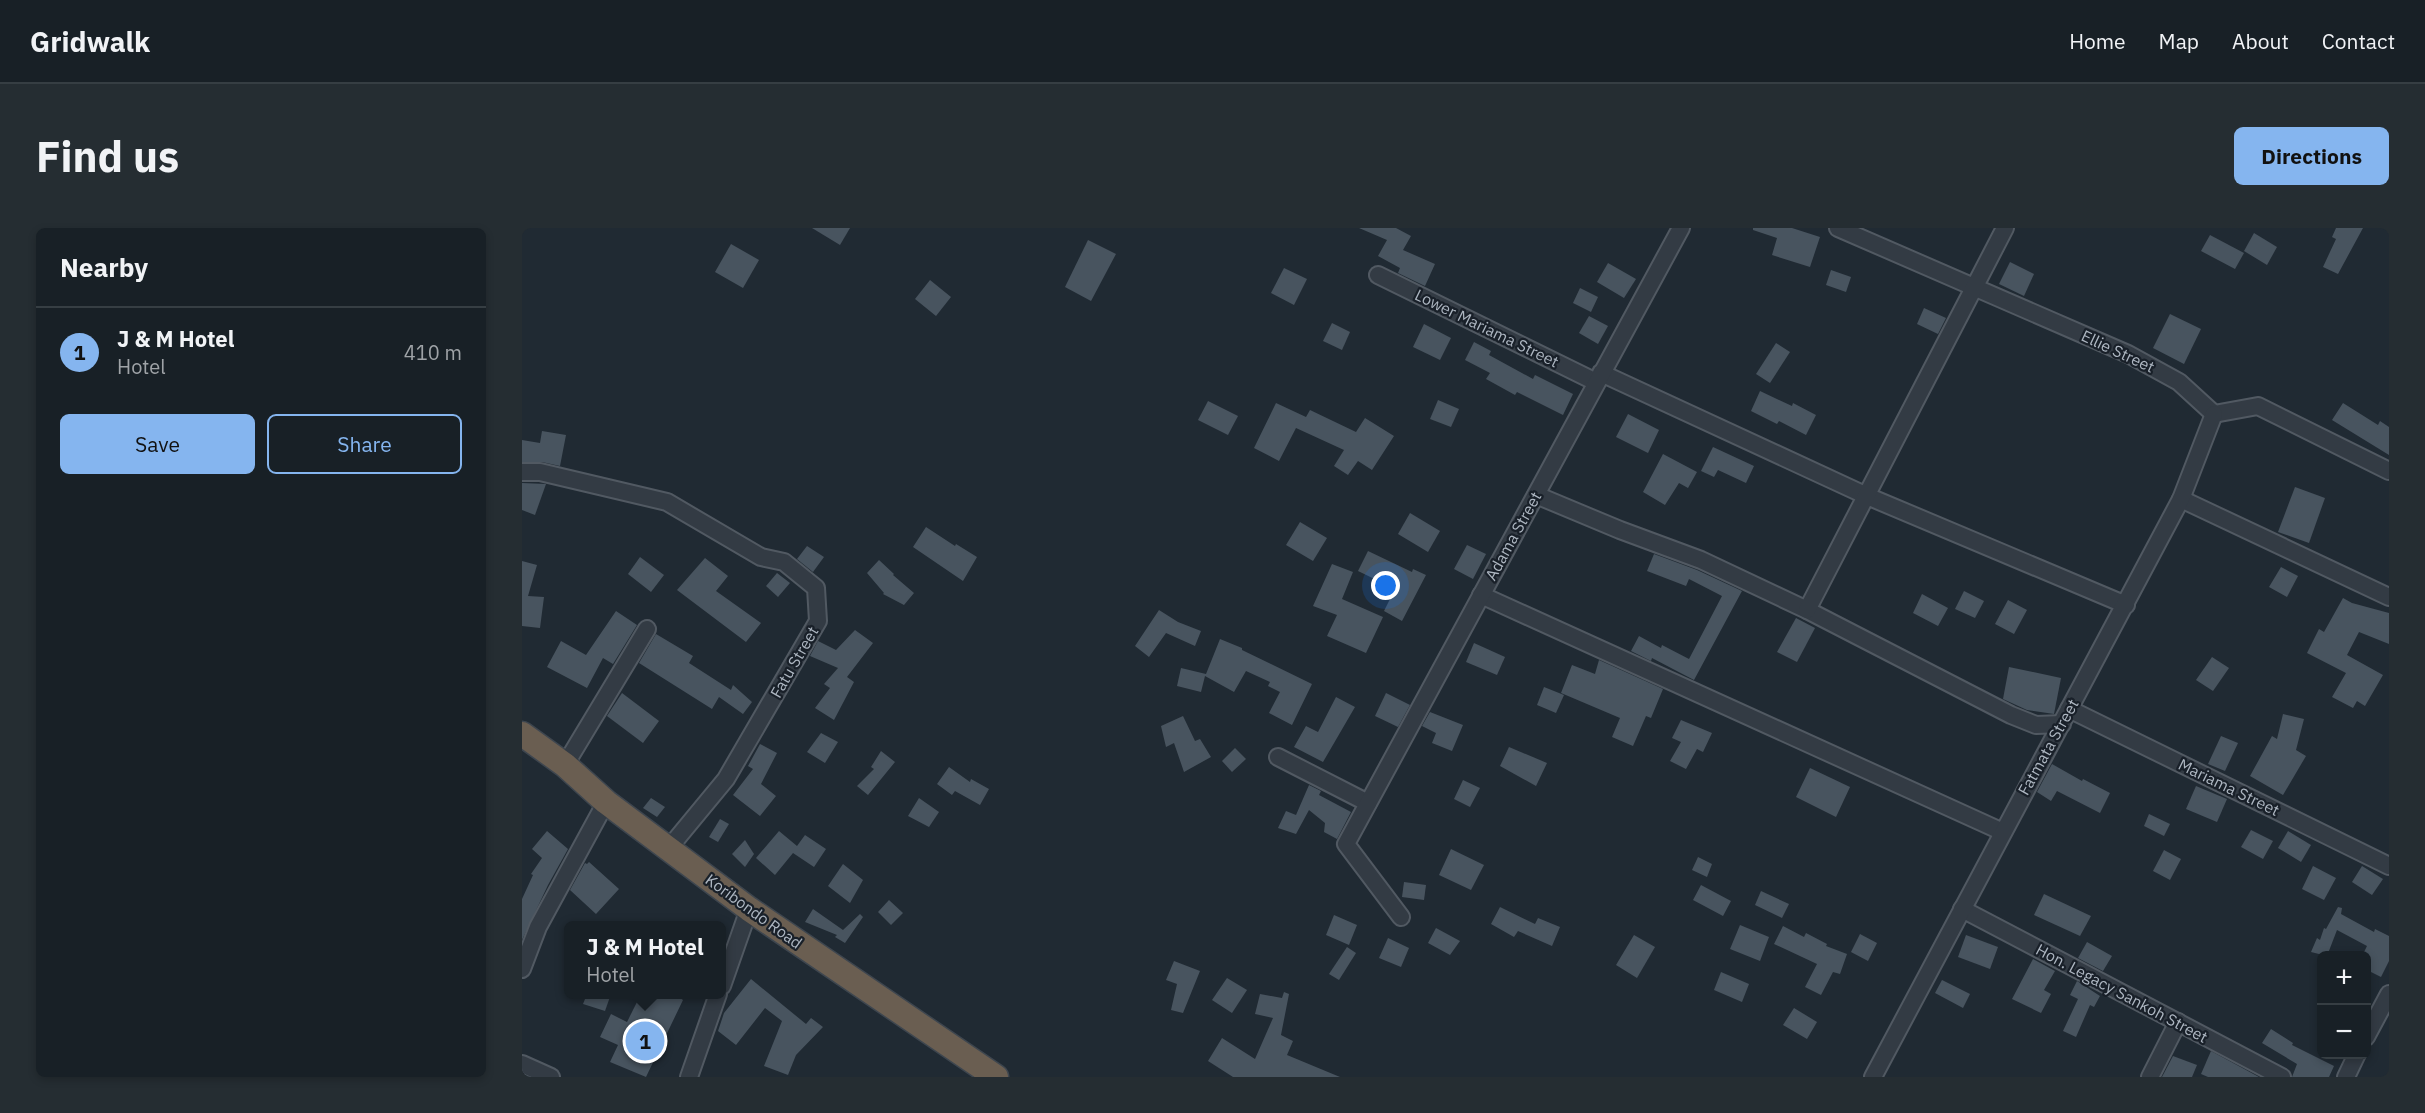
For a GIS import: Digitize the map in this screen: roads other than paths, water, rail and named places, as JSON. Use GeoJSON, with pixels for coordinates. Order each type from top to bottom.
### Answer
{"type":"FeatureCollection","features":[{"type":"Feature","properties":{"kind":"highway","name":"Koribondo Road"},"geometry":{"type":"LineString","coordinates":[[522,734],[565,765],[606,802],[749,909],[996,1077]]}},
{"type":"Feature","properties":{"kind":"street","name":"Adama Street"},"geometry":{"type":"LineString","coordinates":[[1401,917],[1346,844],[1681,228]]}},
{"type":"Feature","properties":{"kind":"street","name":"Ellie Street"},"geometry":{"type":"LineString","coordinates":[[1838,228],[2128,354],[2179,382],[2214,414]]}},
{"type":"Feature","properties":{"kind":"street"},"geometry":{"type":"LineString","coordinates":[[1807,610],[2005,228]]}},
{"type":"Feature","properties":{"kind":"street","name":"Lower Mariama Street"},"geometry":{"type":"LineString","coordinates":[[1378,275],[1598,377],[1867,496],[2126,605]]}},
{"type":"Feature","properties":{"kind":"street"},"geometry":{"type":"LineString","coordinates":[[2214,414],[2258,406],[2389,471]]}},
{"type":"Feature","properties":{"kind":"street","name":"Fatmata Street"},"geometry":{"type":"LineString","coordinates":[[1873,1077],[2181,499],[2214,414]]}},
{"type":"Feature","properties":{"kind":"street","name":"Fatu Street"},"geometry":{"type":"LineString","coordinates":[[522,472],[540,472],[667,502],[761,557],[784,561],[816,588],[818,621],[726,779],[669,848]]}},
{"type":"Feature","properties":{"kind":"street"},"geometry":{"type":"LineString","coordinates":[[1536,495],[1701,560],[1807,610],[2011,715],[2036,724],[2066,717]]}},
{"type":"Feature","properties":{"kind":"street"},"geometry":{"type":"LineString","coordinates":[[2181,499],[2389,597]]}},
{"type":"Feature","properties":{"kind":"street"},"geometry":{"type":"LineString","coordinates":[[1482,595],[2002,832]]}},
{"type":"Feature","properties":{"kind":"street"},"geometry":{"type":"LineString","coordinates":[[565,765],[647,629]]}},
{"type":"Feature","properties":{"kind":"street","name":"Mariama Street"},"geometry":{"type":"LineString","coordinates":[[2066,717],[2389,866]]}},
{"type":"Feature","properties":{"kind":"street"},"geometry":{"type":"LineString","coordinates":[[1278,757],[1368,803]]}},
{"type":"Feature","properties":{"kind":"street"},"geometry":{"type":"LineString","coordinates":[[522,969],[538,927],[606,802]]}},
{"type":"Feature","properties":{"kind":"street"},"geometry":{"type":"LineString","coordinates":[[726,975],[749,909]]}},
{"type":"Feature","properties":{"kind":"street","name":"Hon. Legacy Sankoh Street"},"geometry":{"type":"LineString","coordinates":[[1962,909],[2282,1077]]}},
{"type":"Feature","properties":{"kind":"street"},"geometry":{"type":"LineString","coordinates":[[2371,1028],[2389,994]]}},
{"type":"Feature","properties":{"kind":"street"},"geometry":{"type":"LineString","coordinates":[[689,1077],[716,999]]}},
{"type":"Feature","properties":{"kind":"street"},"geometry":{"type":"LineString","coordinates":[[2150,1077],[2178,1022]]}},
{"type":"Feature","properties":{"kind":"street"},"geometry":{"type":"LineString","coordinates":[[2346,1077],[2355,1059]]}},
{"type":"Feature","properties":{"kind":"street"},"geometry":{"type":"LineString","coordinates":[[522,1064],[551,1077]]}},
{"type":"Feature","properties":{"kind":"place","name":"J & M Hotel"},"geometry":{"type":"Point","coordinates":[645,1041]}}]}
